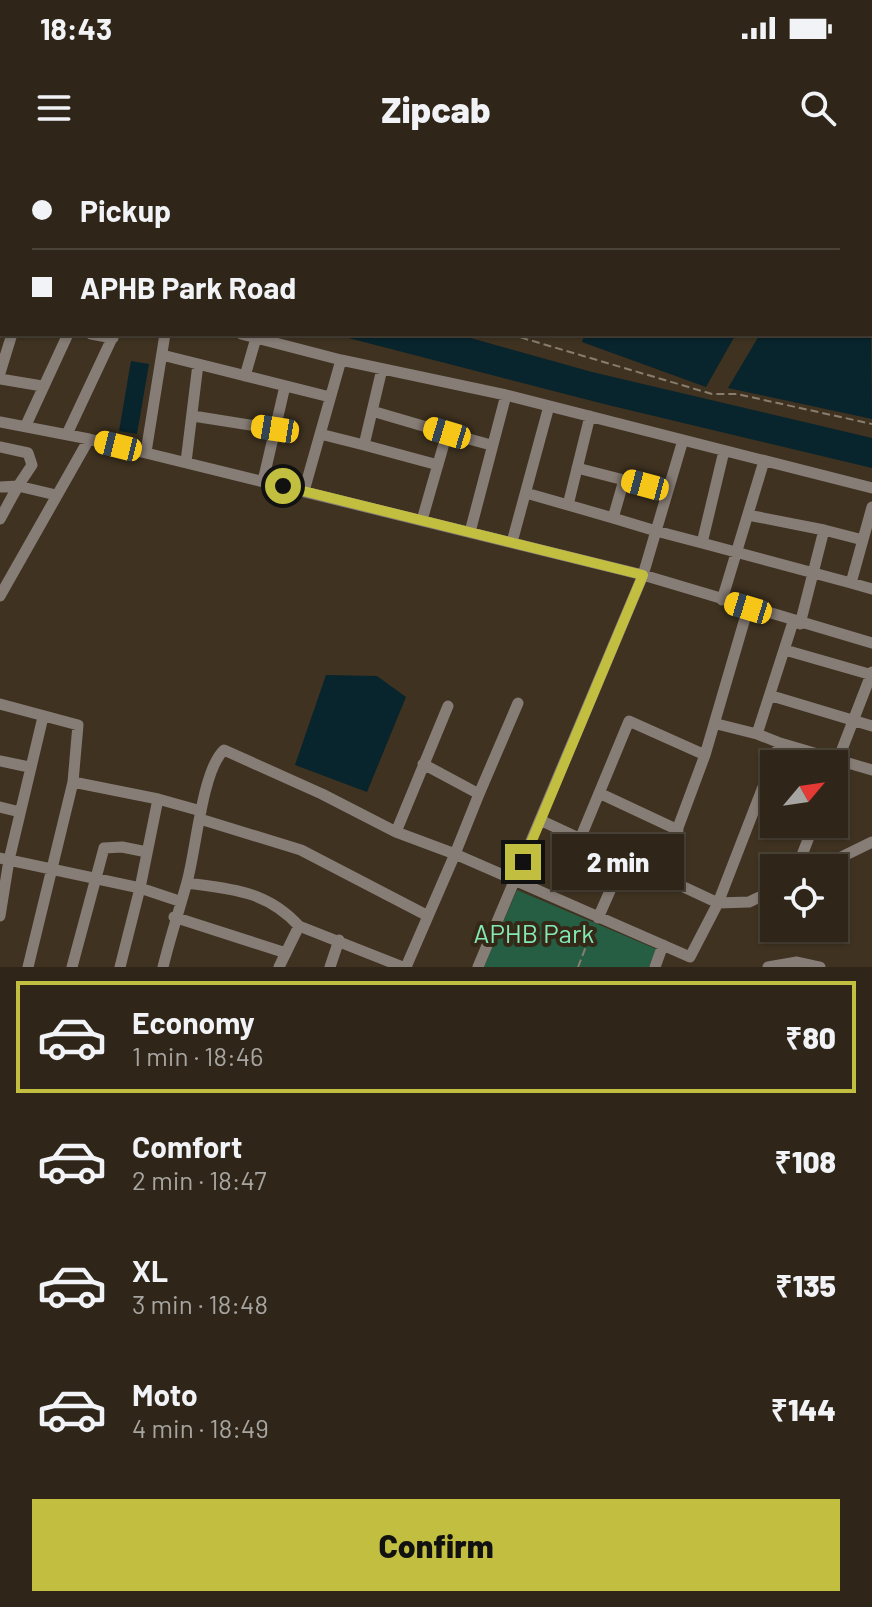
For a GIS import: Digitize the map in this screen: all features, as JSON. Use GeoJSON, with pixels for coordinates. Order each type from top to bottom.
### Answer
{"type":"FeatureCollection","features":[{"type":"Feature","properties":{"kind":"street"},"geometry":{"type":"LineString","coordinates":[[11,336],[0,376],[42,386]]}},
{"type":"Feature","properties":{"kind":"street"},"geometry":{"type":"LineString","coordinates":[[26,425],[67,336]]}},
{"type":"Feature","properties":{"kind":"street"},"geometry":{"type":"LineString","coordinates":[[0,596],[56,495],[80,437],[114,336]]}},
{"type":"Feature","properties":{"kind":"street"},"geometry":{"type":"LineString","coordinates":[[146,452],[165,336]]}},
{"type":"Feature","properties":{"kind":"street"},"geometry":{"type":"LineString","coordinates":[[248,336],[341,360],[506,395],[872,488]]}},
{"type":"Feature","properties":{"kind":"street"},"geometry":{"type":"LineString","coordinates":[[245,376],[256,338]]}},
{"type":"Feature","properties":{"kind":"street"},"geometry":{"type":"LineString","coordinates":[[162,355],[330,397]]}},
{"type":"Feature","properties":{"kind":"street"},"geometry":{"type":"LineString","coordinates":[[304,491],[341,360]]}},
{"type":"Feature","properties":{"kind":"street"},"geometry":{"type":"LineString","coordinates":[[186,462],[198,364]]}},
{"type":"Feature","properties":{"kind":"street"},"geometry":{"type":"LineString","coordinates":[[364,445],[382,369]]}},
{"type":"Feature","properties":{"kind":"street"},"geometry":{"type":"LineString","coordinates":[[263,481],[285,386]]}},
{"type":"Feature","properties":{"kind":"street"},"geometry":{"type":"LineString","coordinates":[[470,532],[506,395]]}},
{"type":"Feature","properties":{"kind":"street"},"geometry":{"type":"LineString","coordinates":[[512,542],[549,406]]}},
{"type":"Feature","properties":{"kind":"street"},"geometry":{"type":"LineString","coordinates":[[372,411],[491,445]]}},
{"type":"Feature","properties":{"kind":"street"},"geometry":{"type":"LineString","coordinates":[[193,416],[275,429]]}},
{"type":"Feature","properties":{"kind":"street"},"geometry":{"type":"LineString","coordinates":[[568,505],[590,416]]}},
{"type":"Feature","properties":{"kind":"street"},"geometry":{"type":"LineString","coordinates":[[0,422],[146,452],[643,575],[796,623],[872,643]]}},
{"type":"Feature","properties":{"kind":"street"},"geometry":{"type":"LineString","coordinates":[[422,520],[447,433]]}},
{"type":"Feature","properties":{"kind":"street"},"geometry":{"type":"LineString","coordinates":[[320,434],[438,465]]}},
{"type":"Feature","properties":{"kind":"street"},"geometry":{"type":"LineString","coordinates":[[478,967],[643,575],[683,440]]}},
{"type":"Feature","properties":{"kind":"street"},"geometry":{"type":"LineString","coordinates":[[0,447],[31,457],[32,465],[0,519]]}},
{"type":"Feature","properties":{"kind":"street"},"geometry":{"type":"LineString","coordinates":[[702,543],[724,451]]}},
{"type":"Feature","properties":{"kind":"street"},"geometry":{"type":"LineString","coordinates":[[722,600],[764,461]]}},
{"type":"Feature","properties":{"kind":"street"},"geometry":{"type":"LineString","coordinates":[[577,468],[667,491]]}},
{"type":"Feature","properties":{"kind":"street"},"geometry":{"type":"LineString","coordinates":[[613,518],[624,480]]}},
{"type":"Feature","properties":{"kind":"street"},"geometry":{"type":"LineString","coordinates":[[0,487],[18,486],[56,495]]}},
{"type":"Feature","properties":{"kind":"street"},"geometry":{"type":"LineString","coordinates":[[526,493],[872,589]]}},
{"type":"Feature","properties":{"kind":"street"},"geometry":{"type":"LineString","coordinates":[[851,583],[872,507]]}},
{"type":"Feature","properties":{"kind":"street"},"geometry":{"type":"LineString","coordinates":[[748,515],[863,540]]}},
{"type":"Feature","properties":{"kind":"street"},"geometry":{"type":"LineString","coordinates":[[757,734],[813,572],[824,530]]}},
{"type":"Feature","properties":{"kind":"street"},"geometry":{"type":"LineString","coordinates":[[660,876],[717,724],[748,608]]}},
{"type":"Feature","properties":{"kind":"street"},"geometry":{"type":"LineString","coordinates":[[785,650],[872,674],[842,750]]}},
{"type":"Feature","properties":{"kind":"street"},"geometry":{"type":"LineString","coordinates":[[772,696],[872,726]]}},
{"type":"Feature","properties":{"kind":"street"},"geometry":{"type":"LineString","coordinates":[[187,883],[234,889],[279,904],[299,926],[404,967],[518,703]]}},
{"type":"Feature","properties":{"kind":"street"},"geometry":{"type":"LineString","coordinates":[[0,704],[78,725],[73,782],[28,967]]}},
{"type":"Feature","properties":{"kind":"street"},"geometry":{"type":"LineString","coordinates":[[396,832],[448,706]]}},
{"type":"Feature","properties":{"kind":"street"},"geometry":{"type":"LineString","coordinates":[[0,916],[4,859],[20,812],[43,717]]}},
{"type":"Feature","properties":{"kind":"street"},"geometry":{"type":"LineString","coordinates":[[580,839],[629,721],[705,755]]}},
{"type":"Feature","properties":{"kind":"street"},"geometry":{"type":"LineString","coordinates":[[717,724],[757,734],[799,750]]}},
{"type":"Feature","properties":{"kind":"street"},"geometry":{"type":"LineString","coordinates":[[163,967],[174,917],[187,883],[200,815],[220,753],[229,750],[396,832],[455,854],[690,957],[718,903],[780,743]]}},
{"type":"Feature","properties":{"kind":"street"},"geometry":{"type":"LineString","coordinates":[[0,761],[29,767]]}},
{"type":"Feature","properties":{"kind":"street"},"geometry":{"type":"LineString","coordinates":[[423,764],[479,794]]}},
{"type":"Feature","properties":{"kind":"street"},"geometry":{"type":"LineString","coordinates":[[848,766],[872,770]]}},
{"type":"Feature","properties":{"kind":"street"},"geometry":{"type":"LineString","coordinates":[[73,782],[158,799],[301,850],[428,916]]}},
{"type":"Feature","properties":{"kind":"street"},"geometry":{"type":"LineString","coordinates":[[599,793],[678,830]]}},
{"type":"Feature","properties":{"kind":"street"},"geometry":{"type":"LineString","coordinates":[[120,967],[158,799]]}},
{"type":"Feature","properties":{"kind":"street"},"geometry":{"type":"LineString","coordinates":[[0,807],[20,812]]}},
{"type":"Feature","properties":{"kind":"street"},"geometry":{"type":"LineString","coordinates":[[540,820],[718,903],[749,902],[760,897]]}},
{"type":"Feature","properties":{"kind":"street"},"geometry":{"type":"LineString","coordinates":[[848,854],[872,842]]}},
{"type":"Feature","properties":{"kind":"street"},"geometry":{"type":"LineString","coordinates":[[72,967],[104,848],[122,847],[147,852]]}},
{"type":"Feature","properties":{"kind":"street"},"geometry":{"type":"LineString","coordinates":[[4,859],[96,877],[179,901]]}},
{"type":"Feature","properties":{"kind":"street"},"geometry":{"type":"LineString","coordinates":[[598,918],[624,859]]}},
{"type":"Feature","properties":{"kind":"street"},"geometry":{"type":"LineString","coordinates":[[174,917],[286,953]]}},
{"type":"Feature","properties":{"kind":"street"},"geometry":{"type":"LineString","coordinates":[[279,967],[299,926]]}},
{"type":"Feature","properties":{"kind":"street"},"geometry":{"type":"LineString","coordinates":[[330,967],[339,940]]}},
{"type":"Feature","properties":{"kind":"street"},"geometry":{"type":"LineString","coordinates":[[655,967],[663,945]]}},
{"type":"Feature","properties":{"kind":"street"},"geometry":{"type":"LineString","coordinates":[[768,967],[797,962],[820,967]]}},
{"type":"Feature","properties":{"kind":"path"},"geometry":{"type":"LineString","coordinates":[[516,336],[712,394],[737,394],[872,424]]}},
{"type":"Feature","properties":{"kind":"path"},"geometry":{"type":"LineString","coordinates":[[578,967],[598,918]]}},
{"type":"Feature","properties":{"kind":"green space","name":"APHB Park"},"geometry":{"type":"Polygon","coordinates":[[[517,890],[656,949],[649,967],[484,967],[517,890]]]}},
{"type":"Feature","properties":{"kind":"water"},"geometry":{"type":"Polygon","coordinates":[[[341,336],[463,336],[592,372],[872,438],[872,468],[604,404],[341,336]]]}},
{"type":"Feature","properties":{"kind":"water"},"geometry":{"type":"Polygon","coordinates":[[[584,336],[735,336],[706,387],[582,342],[584,336]]]}},
{"type":"Feature","properties":{"kind":"water"},"geometry":{"type":"Polygon","coordinates":[[[759,336],[871,336],[872,419],[728,388],[759,336]]]}},
{"type":"Feature","properties":{"kind":"water"},"geometry":{"type":"Polygon","coordinates":[[[131,361],[149,364],[137,434],[119,431],[131,361]]]}},
{"type":"Feature","properties":{"kind":"water"},"geometry":{"type":"Polygon","coordinates":[[[326,675],[377,676],[406,697],[367,792],[295,765],[326,675]]]}},
{"type":"Feature","properties":{"kind":"route"},"geometry":{"type":"LineString","coordinates":[[283,486],[643,575],[523,862]]}}]}
